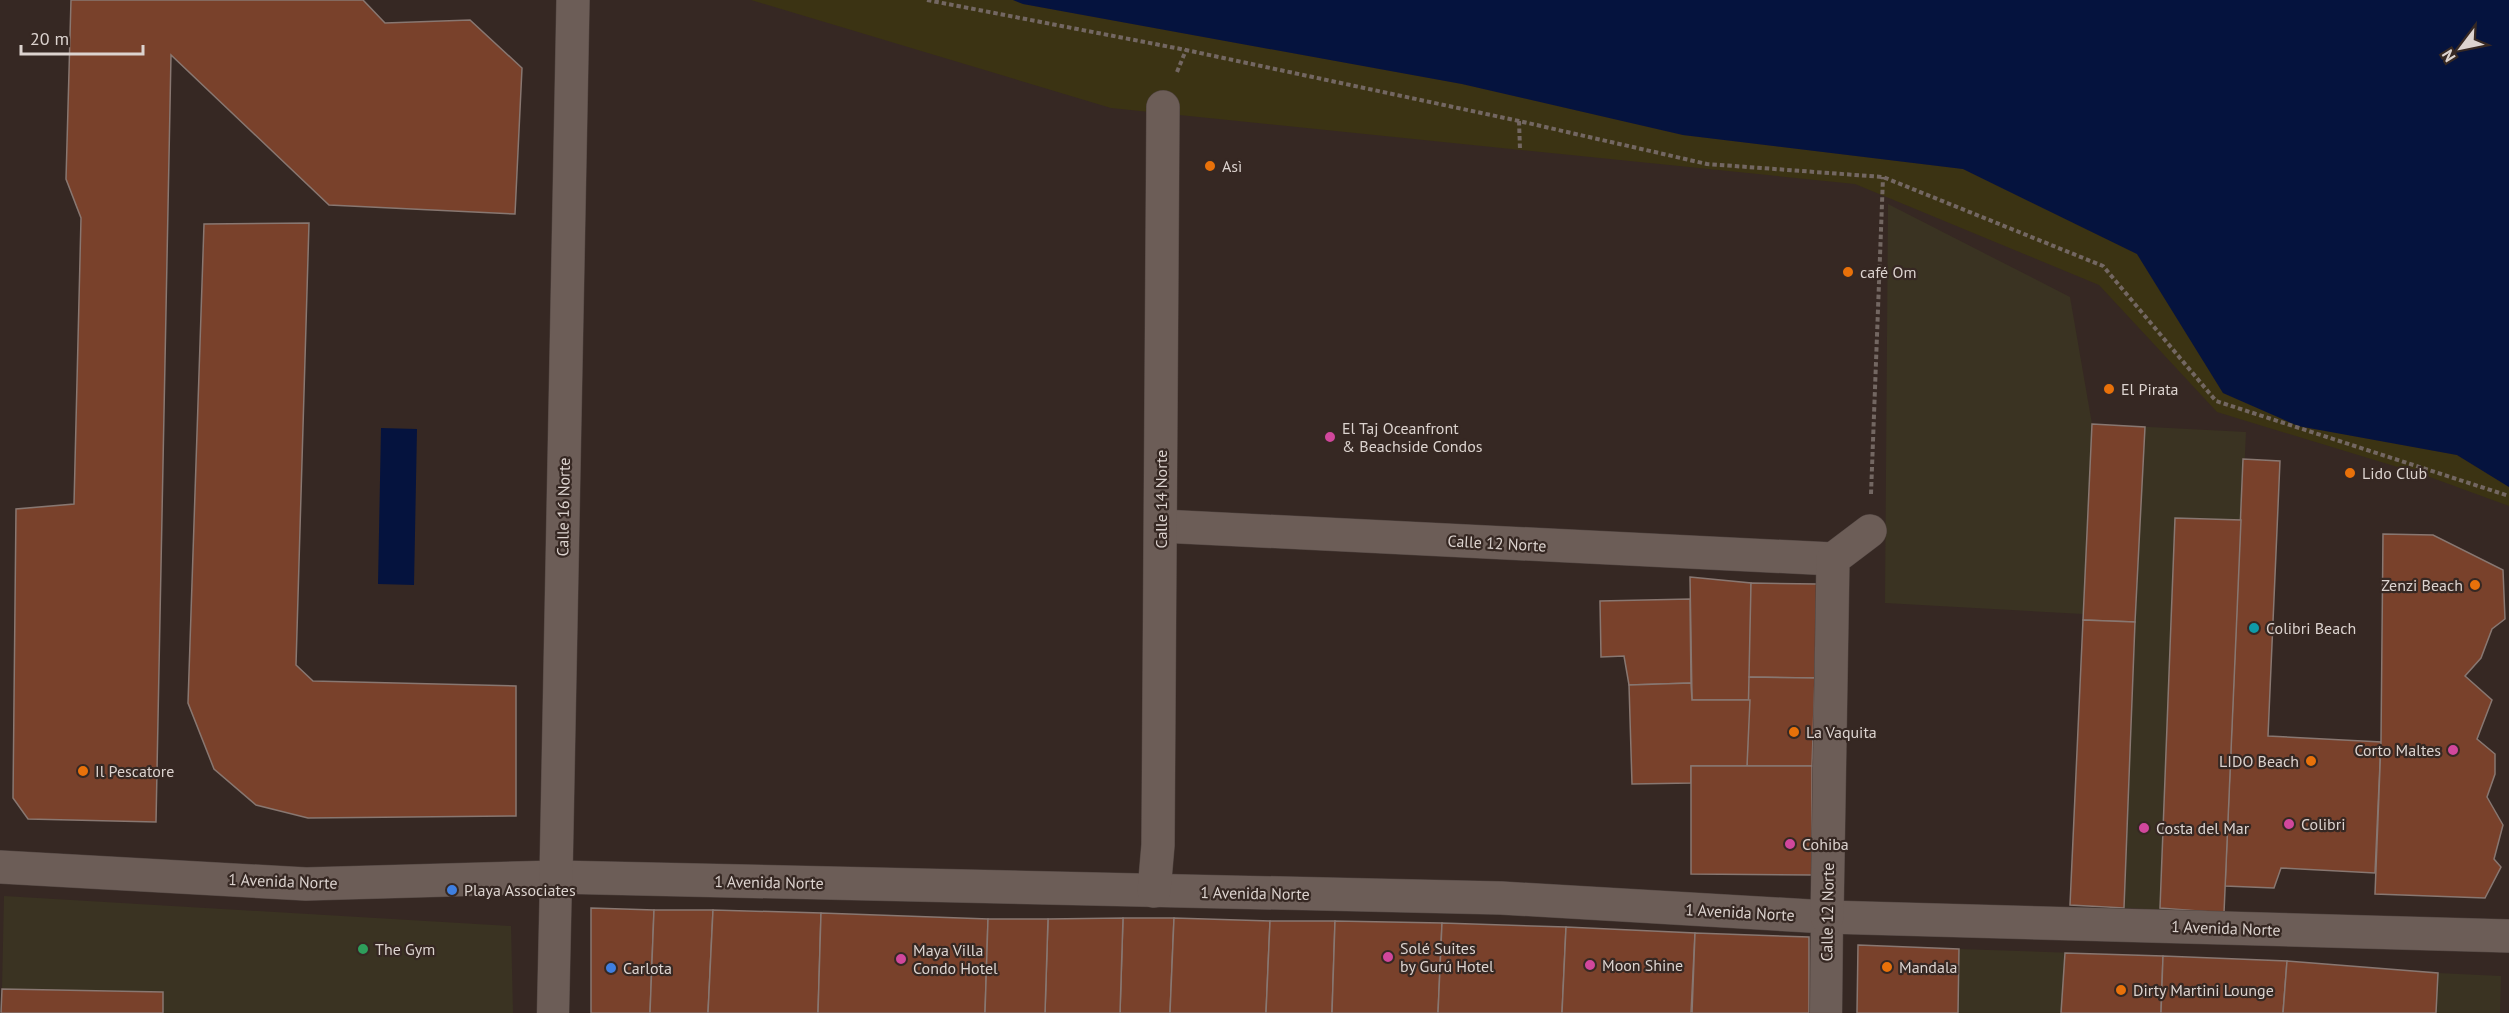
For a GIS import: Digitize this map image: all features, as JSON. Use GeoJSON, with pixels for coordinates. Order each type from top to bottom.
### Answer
{"type":"FeatureCollection","features":[{"type":"Feature","properties":{"kind":"street","name":"Calle 16 Norte"},"geometry":{"type":"LineString","coordinates":[[553,1013],[573,0]]}},
{"type":"Feature","properties":{"kind":"street","name":"Calle 14 Norte"},"geometry":{"type":"LineString","coordinates":[[1154,891],[1158,845],[1163,106]]}},
{"type":"Feature","properties":{"kind":"street","name":"Calle 12 Norte"},"geometry":{"type":"LineString","coordinates":[[1161,526],[1833,559],[1826,1013]]}},
{"type":"Feature","properties":{"kind":"street"},"geometry":{"type":"LineString","coordinates":[[1833,559],[1870,531]]}},
{"type":"Feature","properties":{"kind":"street","name":"1 Avenida Norte"},"geometry":{"type":"LineString","coordinates":[[0,867],[306,884],[556,877],[1501,898],[1827,917],[2509,936]]}},
{"type":"Feature","properties":{"kind":"path"},"geometry":{"type":"LineString","coordinates":[[927,0],[1186,51],[1519,121],[1707,164],[1883,177],[2103,266],[2216,401],[2509,496]]}},
{"type":"Feature","properties":{"kind":"path"},"geometry":{"type":"LineString","coordinates":[[1519,121],[1520,149]]}},
{"type":"Feature","properties":{"kind":"path"},"geometry":{"type":"LineString","coordinates":[[1870,531],[1883,177]]}},
{"type":"Feature","properties":{"kind":"shaded area"},"geometry":{"type":"Polygon","coordinates":[[[1888,204],[2070,297],[2092,424],[2246,432],[2224,913],[2070,905],[2083,614],[1885,603],[1888,204]]]}},
{"type":"Feature","properties":{"kind":"shaded area"},"geometry":{"type":"Polygon","coordinates":[[[4,896],[511,926],[513,1013],[163,1013],[163,992],[2,989],[4,896]]]}},
{"type":"Feature","properties":{"kind":"shaded area"},"geometry":{"type":"Polygon","coordinates":[[[1959,949],[2163,956],[2161,1013],[1958,1013],[1959,949]]]}},
{"type":"Feature","properties":{"kind":"shaded area"},"geometry":{"type":"Polygon","coordinates":[[[2438,973],[2501,976],[2500,1013],[2283,1013],[2438,973]]]}},
{"type":"Feature","properties":{"kind":"sand"},"geometry":{"type":"Polygon","coordinates":[[[751,0],[1013,0],[1023,4],[1462,84],[1683,135],[1963,169],[2137,254],[2223,393],[2298,426],[2457,455],[2509,487],[2509,506],[2427,476],[2217,412],[2099,285],[1855,184],[1111,108],[751,0]]]}},
{"type":"Feature","properties":{"kind":"water"},"geometry":{"type":"Polygon","coordinates":[[[1013,0],[2509,0],[2509,487],[2457,455],[2298,426],[2223,393],[2137,254],[1963,169],[1683,135],[1462,84],[1023,4],[1013,0]]]}},
{"type":"Feature","properties":{"kind":"water"},"geometry":{"type":"Polygon","coordinates":[[[381,428],[417,429],[414,585],[378,584],[381,428]]]}},
{"type":"Feature","properties":{"kind":"building"},"geometry":{"type":"Polygon","coordinates":[[[71,0],[363,0],[385,23],[470,20],[522,68],[515,214],[329,205],[171,55],[156,822],[28,819],[13,798],[16,509],[74,504],[81,218],[66,179],[71,0]]]}},
{"type":"Feature","properties":{"kind":"building"},"geometry":{"type":"Polygon","coordinates":[[[309,223],[296,665],[313,681],[516,686],[516,816],[308,818],[256,805],[214,769],[188,703],[204,224],[309,223]]]}},
{"type":"Feature","properties":{"kind":"building"},"geometry":{"type":"Polygon","coordinates":[[[2092,424],[2145,427],[2135,622],[2083,620],[2092,424]]]}},
{"type":"Feature","properties":{"kind":"building","name":"Colibri Beach"},"geometry":{"type":"Polygon","coordinates":[[[2243,459],[2280,461],[2268,736],[2381,742],[2375,873],[2281,868],[2274,888],[2225,886],[2243,459]]]}},
{"type":"Feature","properties":{"kind":"building"},"geometry":{"type":"Polygon","coordinates":[[[2175,518],[2241,520],[2224,913],[2160,908],[2175,518]]]}},
{"type":"Feature","properties":{"kind":"building"},"geometry":{"type":"Polygon","coordinates":[[[2383,534],[2433,535],[2503,570],[2505,619],[2492,629],[2481,658],[2465,676],[2492,700],[2477,739],[2495,754],[2495,774],[2487,797],[2503,825],[2494,859],[2501,867],[2485,898],[2375,894],[2381,742],[2383,534]]]}},
{"type":"Feature","properties":{"kind":"building"},"geometry":{"type":"Polygon","coordinates":[[[1690,577],[1751,583],[1750,700],[1692,700],[1690,577]]]}},
{"type":"Feature","properties":{"kind":"building"},"geometry":{"type":"Polygon","coordinates":[[[1751,583],[1817,584],[1815,678],[1749,677],[1751,583]]]}},
{"type":"Feature","properties":{"kind":"building"},"geometry":{"type":"Polygon","coordinates":[[[1690,599],[1691,683],[1629,685],[1624,656],[1601,657],[1600,601],[1690,599]]]}},
{"type":"Feature","properties":{"kind":"building"},"geometry":{"type":"Polygon","coordinates":[[[2083,620],[2135,622],[2124,908],[2070,905],[2083,620]]]}},
{"type":"Feature","properties":{"kind":"building"},"geometry":{"type":"Polygon","coordinates":[[[1749,677],[1815,678],[1812,766],[1747,766],[1749,677]]]}},
{"type":"Feature","properties":{"kind":"building"},"geometry":{"type":"Polygon","coordinates":[[[1691,683],[1692,700],[1750,700],[1747,766],[1691,766],[1691,783],[1632,784],[1629,685],[1691,683]]]}},
{"type":"Feature","properties":{"kind":"building"},"geometry":{"type":"Polygon","coordinates":[[[1691,766],[1812,766],[1812,875],[1691,874],[1691,766]]]}},
{"type":"Feature","properties":{"kind":"building"},"geometry":{"type":"Polygon","coordinates":[[[591,908],[654,910],[650,1013],[591,1013],[591,908]]]}},
{"type":"Feature","properties":{"kind":"building"},"geometry":{"type":"Polygon","coordinates":[[[654,910],[713,910],[708,1013],[650,1013],[654,910]]]}},
{"type":"Feature","properties":{"kind":"building"},"geometry":{"type":"Polygon","coordinates":[[[713,910],[821,913],[818,1013],[708,1013],[713,910]]]}},
{"type":"Feature","properties":{"kind":"building"},"geometry":{"type":"Polygon","coordinates":[[[821,913],[988,919],[985,1013],[818,1013],[821,913]]]}},
{"type":"Feature","properties":{"kind":"building"},"geometry":{"type":"Polygon","coordinates":[[[1123,918],[1174,918],[1170,1013],[1120,1013],[1123,918]]]}},
{"type":"Feature","properties":{"kind":"building"},"geometry":{"type":"Polygon","coordinates":[[[1123,918],[1120,1013],[1045,1013],[1048,919],[1123,918]]]}},
{"type":"Feature","properties":{"kind":"building"},"geometry":{"type":"Polygon","coordinates":[[[1174,918],[1270,921],[1266,1013],[1170,1013],[1174,918]]]}},
{"type":"Feature","properties":{"kind":"building"},"geometry":{"type":"Polygon","coordinates":[[[988,919],[1048,919],[1045,1013],[985,1013],[988,919]]]}},
{"type":"Feature","properties":{"kind":"building"},"geometry":{"type":"Polygon","coordinates":[[[1270,921],[1335,921],[1332,1013],[1266,1013],[1270,921]]]}},
{"type":"Feature","properties":{"kind":"building"},"geometry":{"type":"Polygon","coordinates":[[[1335,921],[1442,923],[1438,1013],[1332,1013],[1335,921]]]}},
{"type":"Feature","properties":{"kind":"building"},"geometry":{"type":"Polygon","coordinates":[[[1442,923],[1566,927],[1562,1013],[1438,1013],[1442,923]]]}},
{"type":"Feature","properties":{"kind":"building"},"geometry":{"type":"Polygon","coordinates":[[[1566,927],[1695,933],[1691,1013],[1562,1013],[1566,927]]]}},
{"type":"Feature","properties":{"kind":"building"},"geometry":{"type":"Polygon","coordinates":[[[1695,933],[1809,937],[1809,1013],[1692,1013],[1695,933]]]}},
{"type":"Feature","properties":{"kind":"building"},"geometry":{"type":"Polygon","coordinates":[[[1858,945],[1959,949],[1958,1013],[1857,1013],[1858,945]]]}},
{"type":"Feature","properties":{"kind":"building"},"geometry":{"type":"Polygon","coordinates":[[[2065,953],[2163,956],[2161,1013],[2061,1013],[2065,953]]]}},
{"type":"Feature","properties":{"kind":"building"},"geometry":{"type":"Polygon","coordinates":[[[2163,956],[2287,961],[2283,1013],[2161,1013],[2163,956]]]}},
{"type":"Feature","properties":{"kind":"building"},"geometry":{"type":"Polygon","coordinates":[[[2287,961],[2438,973],[2436,1013],[2283,1013],[2287,961]]]}},
{"type":"Feature","properties":{"kind":"building"},"geometry":{"type":"Polygon","coordinates":[[[2,989],[163,992],[163,1013],[1,1013],[2,989]]]}},
{"type":"Feature","properties":{"kind":"place","name":"Asì"},"geometry":{"type":"Point","coordinates":[1210,166]}},
{"type":"Feature","properties":{"kind":"place","name":"café Om"},"geometry":{"type":"Point","coordinates":[1848,272]}},
{"type":"Feature","properties":{"kind":"place","name":"El Pirata"},"geometry":{"type":"Point","coordinates":[2109,389]}},
{"type":"Feature","properties":{"kind":"place","name":"El Taj Oceanfront & Beachside Condos"},"geometry":{"type":"Point","coordinates":[1330,437]}},
{"type":"Feature","properties":{"kind":"place","name":"Lido Club"},"geometry":{"type":"Point","coordinates":[2350,473]}},
{"type":"Feature","properties":{"kind":"place","name":"Zenzi Beach"},"geometry":{"type":"Point","coordinates":[2475,585]}},
{"type":"Feature","properties":{"kind":"place","name":"Colibri Beach"},"geometry":{"type":"Point","coordinates":[2254,628]}},
{"type":"Feature","properties":{"kind":"place","name":"La Vaquita"},"geometry":{"type":"Point","coordinates":[1794,732]}},
{"type":"Feature","properties":{"kind":"place","name":"Corto Maltes"},"geometry":{"type":"Point","coordinates":[2453,750]}},
{"type":"Feature","properties":{"kind":"place","name":"LIDO Beach"},"geometry":{"type":"Point","coordinates":[2311,761]}},
{"type":"Feature","properties":{"kind":"place","name":"Il Pescatore"},"geometry":{"type":"Point","coordinates":[83,771]}},
{"type":"Feature","properties":{"kind":"place","name":"Colibri"},"geometry":{"type":"Point","coordinates":[2289,824]}},
{"type":"Feature","properties":{"kind":"place","name":"Costa del Mar"},"geometry":{"type":"Point","coordinates":[2144,828]}},
{"type":"Feature","properties":{"kind":"place","name":"Cohiba"},"geometry":{"type":"Point","coordinates":[1790,844]}},
{"type":"Feature","properties":{"kind":"place","name":"Playa Associates"},"geometry":{"type":"Point","coordinates":[452,890]}},
{"type":"Feature","properties":{"kind":"place","name":"The Gym"},"geometry":{"type":"Point","coordinates":[363,949]}},
{"type":"Feature","properties":{"kind":"place","name":"Solé Suites by Gurú Hotel"},"geometry":{"type":"Point","coordinates":[1388,957]}},
{"type":"Feature","properties":{"kind":"place","name":"Maya Villa Condo Hotel"},"geometry":{"type":"Point","coordinates":[901,959]}},
{"type":"Feature","properties":{"kind":"place","name":"Moon Shine"},"geometry":{"type":"Point","coordinates":[1590,965]}},
{"type":"Feature","properties":{"kind":"place","name":"Mandala"},"geometry":{"type":"Point","coordinates":[1887,967]}},
{"type":"Feature","properties":{"kind":"place","name":"Carlota"},"geometry":{"type":"Point","coordinates":[611,968]}},
{"type":"Feature","properties":{"kind":"place","name":"Dirty Martini Lounge"},"geometry":{"type":"Point","coordinates":[2121,990]}}]}
